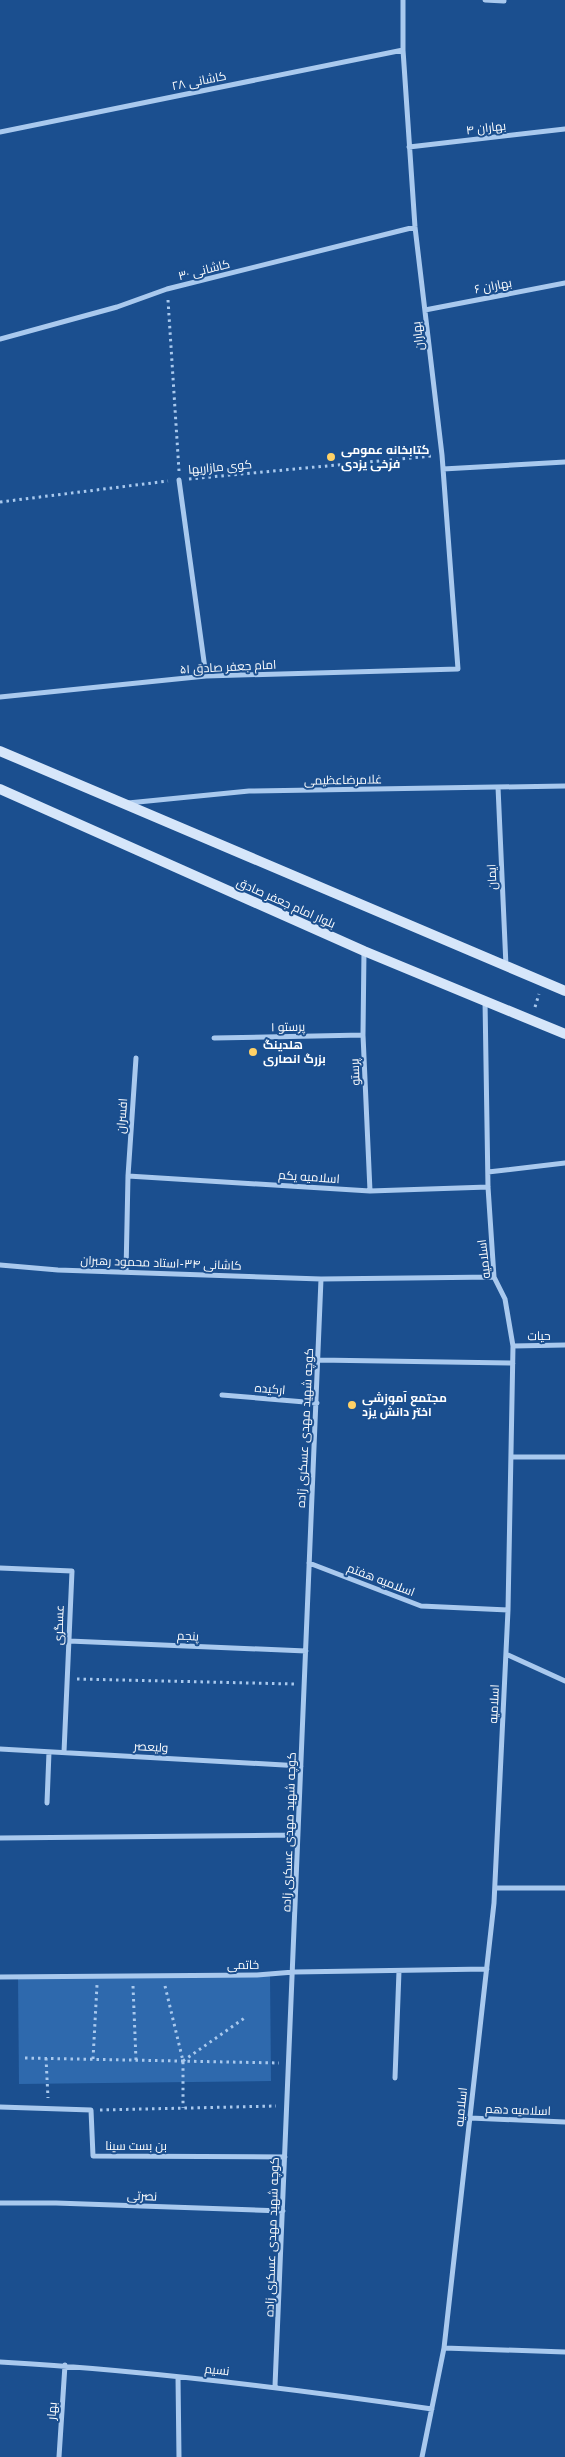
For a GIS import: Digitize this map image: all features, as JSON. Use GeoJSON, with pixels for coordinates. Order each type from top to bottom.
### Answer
{"type":"FeatureCollection","features":[{"type":"Feature","properties":{"kind":"main road"},"geometry":{"type":"LineString","coordinates":[[0,751],[396,921],[565,991]]}},
{"type":"Feature","properties":{"kind":"main road","name":"بلوار امام جعفر صادق"},"geometry":{"type":"LineString","coordinates":[[0,789],[364,951],[565,1034]]}},
{"type":"Feature","properties":{"kind":"street","name":"بهاران"},"geometry":{"type":"LineString","coordinates":[[402,0],[403,50],[415,227],[442,455],[458,669]]}},
{"type":"Feature","properties":{"kind":"street"},"geometry":{"type":"LineString","coordinates":[[485,0],[504,1]]}},
{"type":"Feature","properties":{"kind":"street","name":"کاشانی ۲۸"},"geometry":{"type":"LineString","coordinates":[[0,132],[403,50]]}},
{"type":"Feature","properties":{"kind":"street","name":"بهاران ۴"},"geometry":{"type":"LineString","coordinates":[[409,147],[565,129]]}},
{"type":"Feature","properties":{"kind":"street","name":"کاشانی ۳۰"},"geometry":{"type":"LineString","coordinates":[[0,340],[118,307],[167,289],[415,227]]}},
{"type":"Feature","properties":{"kind":"street","name":"بهاران ۶"},"geometry":{"type":"LineString","coordinates":[[425,310],[565,283]]}},
{"type":"Feature","properties":{"kind":"street"},"geometry":{"type":"LineString","coordinates":[[443,469],[565,462]]}},
{"type":"Feature","properties":{"kind":"street"},"geometry":{"type":"LineString","coordinates":[[179,480],[206,676]]}},
{"type":"Feature","properties":{"kind":"street","name":"امام جعفر صادق ۵۱"},"geometry":{"type":"LineString","coordinates":[[0,698],[206,676],[458,669]]}},
{"type":"Feature","properties":{"kind":"street","name":"غلامرضاعظیمی"},"geometry":{"type":"LineString","coordinates":[[122,804],[249,791],[565,786]]}},
{"type":"Feature","properties":{"kind":"street","name":"ایمان"},"geometry":{"type":"LineString","coordinates":[[498,787],[506,966]]}},
{"type":"Feature","properties":{"kind":"street","name":"پرستو"},"geometry":{"type":"LineString","coordinates":[[364,951],[363,1035],[370,1192]]}},
{"type":"Feature","properties":{"kind":"street","name":"اسلامیه"},"geometry":{"type":"LineString","coordinates":[[422,2457],[444,2348],[487,1970],[495,1888],[508,1610],[513,1346],[505,1299],[494,1278],[488,1187],[485,1000]]}},
{"type":"Feature","properties":{"kind":"street","name":"پرستو ۱"},"geometry":{"type":"LineString","coordinates":[[214,1038],[363,1035]]}},
{"type":"Feature","properties":{"kind":"street","name":"افسران"},"geometry":{"type":"LineString","coordinates":[[126,1272],[128,1176],[136,1058]]}},
{"type":"Feature","properties":{"kind":"street"},"geometry":{"type":"LineString","coordinates":[[488,1172],[565,1163]]}},
{"type":"Feature","properties":{"kind":"street","name":"اسلامیه یکم"},"geometry":{"type":"LineString","coordinates":[[128,1176],[370,1192],[488,1187]]}},
{"type":"Feature","properties":{"kind":"street","name":"کاشانی ۳۴-استاد محمود رهبران"},"geometry":{"type":"LineString","coordinates":[[0,1265],[58,1270],[321,1279],[494,1278]]}},
{"type":"Feature","properties":{"kind":"street","name":"کوچه شهید مهدی عسکری زاده"},"geometry":{"type":"LineString","coordinates":[[275,2386],[294,1972],[321,1279]]}},
{"type":"Feature","properties":{"kind":"street","name":"حیات"},"geometry":{"type":"LineString","coordinates":[[513,1346],[565,1345]]}},
{"type":"Feature","properties":{"kind":"street"},"geometry":{"type":"LineString","coordinates":[[318,1360],[513,1363]]}},
{"type":"Feature","properties":{"kind":"street","name":"ارکیده"},"geometry":{"type":"LineString","coordinates":[[222,1395],[317,1404]]}},
{"type":"Feature","properties":{"kind":"street"},"geometry":{"type":"LineString","coordinates":[[511,1457],[565,1457]]}},
{"type":"Feature","properties":{"kind":"street","name":"اسلامیه هفتم"},"geometry":{"type":"LineString","coordinates":[[309,1563],[421,1606],[508,1610]]}},
{"type":"Feature","properties":{"kind":"street","name":"عسگری"},"geometry":{"type":"LineString","coordinates":[[0,1568],[72,1571],[64,1752]]}},
{"type":"Feature","properties":{"kind":"street","name":"پنجم"},"geometry":{"type":"LineString","coordinates":[[69,1641],[306,1651]]}},
{"type":"Feature","properties":{"kind":"street"},"geometry":{"type":"LineString","coordinates":[[506,1654],[565,1681]]}},
{"type":"Feature","properties":{"kind":"street","name":"ولیعصر"},"geometry":{"type":"LineString","coordinates":[[0,1749],[301,1766]]}},
{"type":"Feature","properties":{"kind":"street"},"geometry":{"type":"LineString","coordinates":[[47,1803],[50,1752]]}},
{"type":"Feature","properties":{"kind":"street"},"geometry":{"type":"LineString","coordinates":[[0,1838],[298,1835]]}},
{"type":"Feature","properties":{"kind":"street"},"geometry":{"type":"LineString","coordinates":[[495,1888],[565,1888]]}},
{"type":"Feature","properties":{"kind":"street","name":"خاتمی"},"geometry":{"type":"LineString","coordinates":[[0,1977],[257,1975],[294,1972],[487,1970]]}},
{"type":"Feature","properties":{"kind":"street"},"geometry":{"type":"LineString","coordinates":[[395,2078],[399,1971]]}},
{"type":"Feature","properties":{"kind":"street"},"geometry":{"type":"LineString","coordinates":[[0,2107],[91,2110]]}},
{"type":"Feature","properties":{"kind":"street","name":"بن بست سینا"},"geometry":{"type":"LineString","coordinates":[[91,2110],[94,2156],[285,2157]]}},
{"type":"Feature","properties":{"kind":"street","name":"اسلامیه دهم"},"geometry":{"type":"LineString","coordinates":[[470,2118],[565,2122]]}},
{"type":"Feature","properties":{"kind":"street","name":"نصرتی"},"geometry":{"type":"LineString","coordinates":[[0,2204],[56,2203],[283,2211]]}},
{"type":"Feature","properties":{"kind":"street"},"geometry":{"type":"LineString","coordinates":[[444,2348],[565,2352]]}},
{"type":"Feature","properties":{"kind":"street","name":"نسیم"},"geometry":{"type":"LineString","coordinates":[[0,2362],[65,2366],[275,2386],[432,2409]]}},
{"type":"Feature","properties":{"kind":"street","name":"بهار"},"geometry":{"type":"LineString","coordinates":[[59,2457],[65,2366]]}},
{"type":"Feature","properties":{"kind":"street"},"geometry":{"type":"LineString","coordinates":[[178,2376],[179,2457]]}},
{"type":"Feature","properties":{"kind":"path"},"geometry":{"type":"LineString","coordinates":[[167,289],[179,480]]}},
{"type":"Feature","properties":{"kind":"path","name":"کوی مازاریها"},"geometry":{"type":"LineString","coordinates":[[0,502],[179,480],[442,455]]}},
{"type":"Feature","properties":{"kind":"path"},"geometry":{"type":"LineString","coordinates":[[532,1020],[542,981]]}},
{"type":"Feature","properties":{"kind":"path"},"geometry":{"type":"LineString","coordinates":[[67,1679],[304,1684]]}},
{"type":"Feature","properties":{"kind":"path"},"geometry":{"type":"LineString","coordinates":[[93,2060],[97,1976]]}},
{"type":"Feature","properties":{"kind":"path"},"geometry":{"type":"LineString","coordinates":[[133,1976],[136,2060]]}},
{"type":"Feature","properties":{"kind":"path"},"geometry":{"type":"LineString","coordinates":[[163,1976],[183,2061],[184,2108]]}},
{"type":"Feature","properties":{"kind":"path"},"geometry":{"type":"LineString","coordinates":[[183,2061],[246,2017]]}},
{"type":"Feature","properties":{"kind":"path"},"geometry":{"type":"LineString","coordinates":[[25,2058],[289,2064]]}},
{"type":"Feature","properties":{"kind":"path"},"geometry":{"type":"LineString","coordinates":[[46,2058],[48,2109]]}},
{"type":"Feature","properties":{"kind":"path"},"geometry":{"type":"LineString","coordinates":[[91,2110],[287,2106]]}},
{"type":"Feature","properties":{"kind":"shaded area"},"geometry":{"type":"Polygon","coordinates":[[[270,1975],[271,2081],[19,2084],[18,1977],[270,1975]]]}},
{"type":"Feature","properties":{"kind":"place","name":"کتابخانه عمومی فرخی یزدی"},"geometry":{"type":"Point","coordinates":[331,457]}},
{"type":"Feature","properties":{"kind":"place","name":"هلدینگ بزرگ انصاری"},"geometry":{"type":"Point","coordinates":[253,1052]}},
{"type":"Feature","properties":{"kind":"place","name":"مجتمع آموزشی اختر دانش یزد"},"geometry":{"type":"Point","coordinates":[352,1405]}}]}
